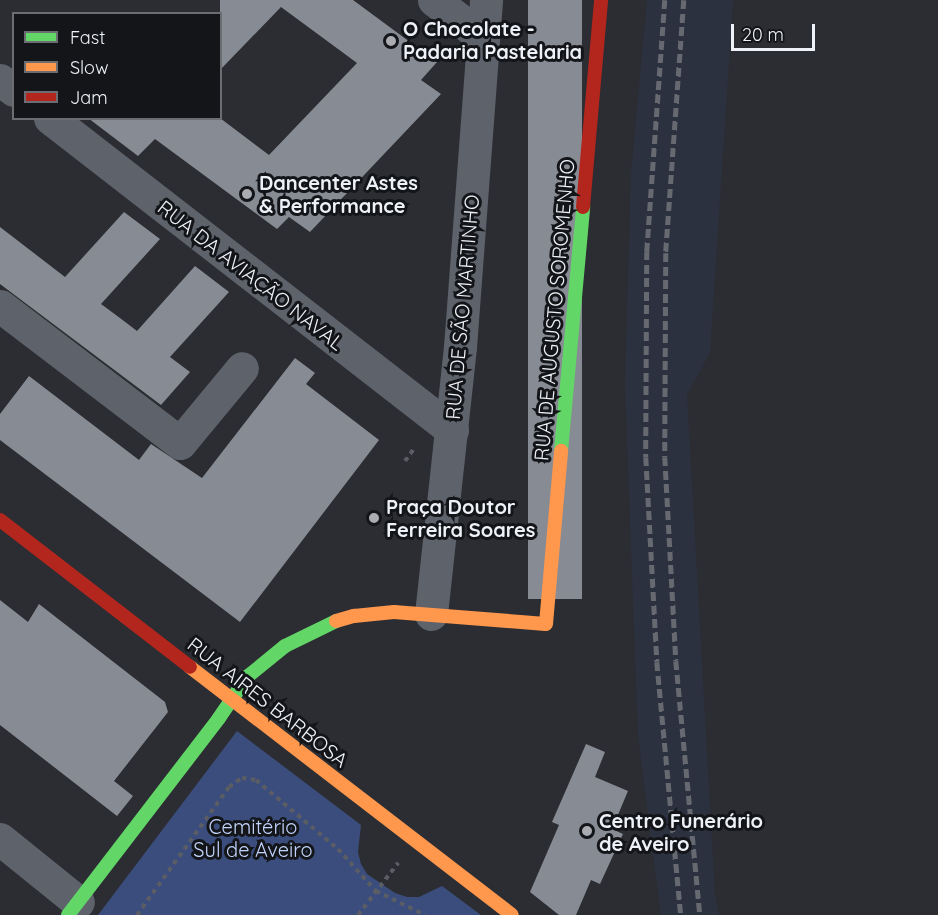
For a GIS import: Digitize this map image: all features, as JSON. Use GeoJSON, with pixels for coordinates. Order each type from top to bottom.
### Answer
{"type":"FeatureCollection","features":[{"type":"Feature","properties":{"kind":"street"},"geometry":{"type":"LineString","coordinates":[[434,0],[482,37]]}},
{"type":"Feature","properties":{"kind":"street","name":"RUA DE SÃO MARTINHO"},"geometry":{"type":"LineString","coordinates":[[431,614],[452,430],[486,0]]}},
{"type":"Feature","properties":{"kind":"street","name":"RUA DE AUGUSTO SOROMENHO"},"geometry":{"type":"LineString","coordinates":[[431,614],[546,624],[601,0]]}},
{"type":"Feature","properties":{"kind":"street","name":"RUA DA AVIAÇÃO NAVAL"},"geometry":{"type":"LineString","coordinates":[[53,120],[452,430]]}},
{"type":"Feature","properties":{"kind":"street"},"geometry":{"type":"LineString","coordinates":[[0,306],[180,443],[242,368]]}},
{"type":"Feature","properties":{"kind":"street","name":"RUA AIRES BARBOSA"},"geometry":{"type":"LineString","coordinates":[[0,520],[512,915]]}},
{"type":"Feature","properties":{"kind":"street"},"geometry":{"type":"LineString","coordinates":[[0,839],[73,909],[247,677],[285,646],[327,624],[354,616],[394,612],[431,614]]}},
{"type":"Feature","properties":{"kind":"path"},"geometry":{"type":"LineString","coordinates":[[405,461],[416,447]]}},
{"type":"Feature","properties":{"kind":"path"},"geometry":{"type":"LineString","coordinates":[[137,915],[229,787],[242,778],[256,780],[338,849],[376,891],[425,915]]}},
{"type":"Feature","properties":{"kind":"path"},"geometry":{"type":"LineString","coordinates":[[358,915],[416,841]]}},
{"type":"Feature","properties":{"kind":"shaded area"},"geometry":{"type":"Polygon","coordinates":[[[647,0],[733,0],[710,353],[687,395],[715,895],[719,915],[661,915],[638,736],[625,384],[631,173],[647,0]]]}},
{"type":"Feature","properties":{"kind":"green space","name":"Cemitério Sul de Aveiro"},"geometry":{"type":"Polygon","coordinates":[[[237,731],[361,825],[358,852],[367,874],[395,893],[407,897],[419,897],[442,886],[481,915],[98,915],[237,731]]]}},
{"type":"Feature","properties":{"kind":"building"},"geometry":{"type":"Polygon","coordinates":[[[220,0],[353,0],[437,62],[421,80],[441,94],[310,232],[289,217],[277,229],[155,139],[138,156],[91,120],[222,120],[269,155],[357,63],[281,7],[222,68],[222,12],[220,12],[220,0]]]}},
{"type":"Feature","properties":{"kind":"building"},"geometry":{"type":"Polygon","coordinates":[[[528,0],[582,0],[582,599],[528,599],[528,0]]]}},
{"type":"Feature","properties":{"kind":"building"},"geometry":{"type":"Polygon","coordinates":[[[124,212],[160,239],[101,304],[137,331],[195,266],[229,292],[170,357],[190,372],[161,405],[0,284],[0,227],[65,277],[124,212]]]}},
{"type":"Feature","properties":{"kind":"building"},"geometry":{"type":"Polygon","coordinates":[[[295,358],[315,373],[306,384],[379,440],[240,622],[0,440],[0,414],[29,376],[139,460],[151,444],[202,478],[295,358]]]}},
{"type":"Feature","properties":{"kind":"building"},"geometry":{"type":"Polygon","coordinates":[[[0,600],[28,622],[39,604],[165,702],[168,712],[114,781],[133,796],[117,816],[0,725],[0,600]]]}},
{"type":"Feature","properties":{"kind":"building","name":"Centro Funerário de Aveiro"},"geometry":{"type":"Polygon","coordinates":[[[586,744],[605,752],[595,777],[628,791],[612,829],[623,834],[600,884],[591,880],[576,915],[559,915],[530,892],[559,825],[552,822],[586,744]]]}},
{"type":"Feature","properties":{"kind":"railway"},"geometry":{"type":"LineString","coordinates":[[665,0],[647,251],[646,457],[657,662],[681,915]]}},
{"type":"Feature","properties":{"kind":"railway"},"geometry":{"type":"LineString","coordinates":[[684,0],[666,253],[665,457],[676,661],[700,915]]}},
{"type":"Feature","properties":{"kind":"traffic: fast"},"geometry":{"type":"LineString","coordinates":[[561,451],[583,207]]}},
{"type":"Feature","properties":{"kind":"traffic: fast"},"geometry":{"type":"LineString","coordinates":[[68,915],[219,718],[247,677],[285,646],[336,621]]}},
{"type":"Feature","properties":{"kind":"traffic: slow"},"geometry":{"type":"LineString","coordinates":[[336,621],[354,616],[394,612],[546,624],[561,451]]}},
{"type":"Feature","properties":{"kind":"traffic: slow"},"geometry":{"type":"LineString","coordinates":[[190,667],[512,915]]}},
{"type":"Feature","properties":{"kind":"traffic: jam"},"geometry":{"type":"LineString","coordinates":[[583,207],[601,0]]}},
{"type":"Feature","properties":{"kind":"traffic: jam"},"geometry":{"type":"LineString","coordinates":[[0,520],[190,667]]}},
{"type":"Feature","properties":{"kind":"place","name":"O Chocolate - Padaria Pastelaria"},"geometry":{"type":"Point","coordinates":[391,41]}},
{"type":"Feature","properties":{"kind":"place","name":"Dancenter Astes & Performance"},"geometry":{"type":"Point","coordinates":[247,194]}},
{"type":"Feature","properties":{"kind":"place","name":"Praça Doutor Ferreira Soares"},"geometry":{"type":"Point","coordinates":[374,518]}},
{"type":"Feature","properties":{"kind":"place","name":"Centro Funerário de Aveiro"},"geometry":{"type":"Point","coordinates":[587,831]}}]}
